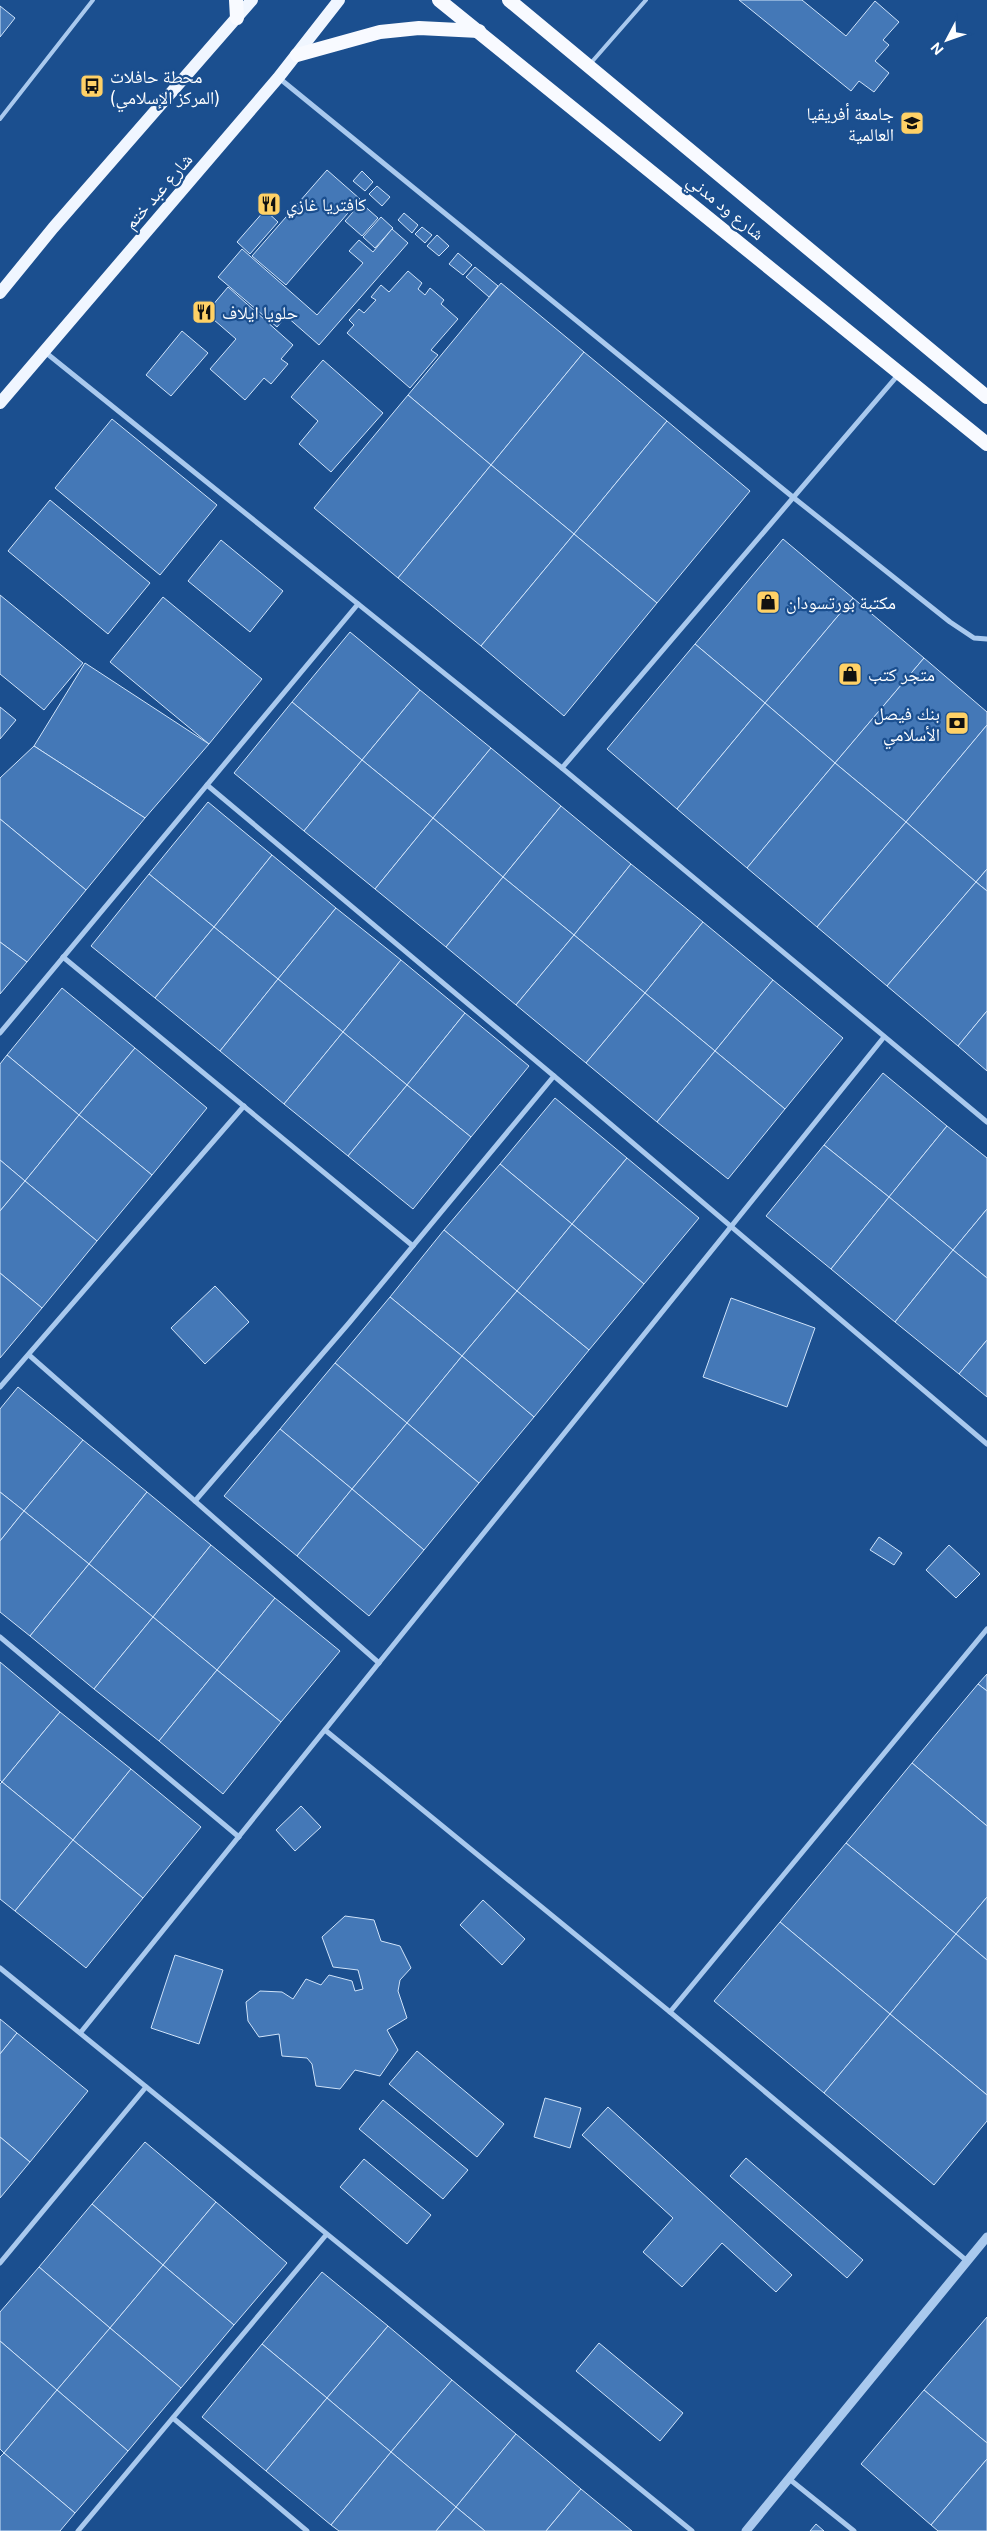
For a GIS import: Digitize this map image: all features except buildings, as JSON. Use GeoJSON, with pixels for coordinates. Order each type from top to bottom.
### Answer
{"type":"FeatureCollection","features":[{"type":"Feature","properties":{"kind":"highway"},"geometry":{"type":"LineString","coordinates":[[236,0],[237,18]]}},
{"type":"Feature","properties":{"kind":"highway","name":"شارع ود مدني"},"geometry":{"type":"LineString","coordinates":[[439,0],[901,372],[987,444]]}},
{"type":"Feature","properties":{"kind":"highway","name":"شارع ود مدني"},"geometry":{"type":"LineString","coordinates":[[509,0],[987,396]]}},
{"type":"Feature","properties":{"kind":"highway"},"geometry":{"type":"LineString","coordinates":[[297,55],[380,32],[419,28],[479,31]]}},
{"type":"Feature","properties":{"kind":"main road"},"geometry":{"type":"LineString","coordinates":[[0,293],[252,0]]}},
{"type":"Feature","properties":{"kind":"main road","name":"شارع عبد ختم"},"geometry":{"type":"LineString","coordinates":[[0,403],[43,350],[278,78],[339,0]]}},
{"type":"Feature","properties":{"kind":"street"},"geometry":{"type":"LineString","coordinates":[[278,78],[794,498],[950,622],[974,638],[987,639]]}},
{"type":"Feature","properties":{"kind":"street"},"geometry":{"type":"LineString","coordinates":[[43,350],[562,768],[987,1122]]}},
{"type":"Feature","properties":{"kind":"street"},"geometry":{"type":"LineString","coordinates":[[562,768],[901,372]]}},
{"type":"Feature","properties":{"kind":"street"},"geometry":{"type":"LineString","coordinates":[[0,1032],[358,604]]}},
{"type":"Feature","properties":{"kind":"street"},"geometry":{"type":"LineString","coordinates":[[207,785],[554,1076],[987,1444]]}},
{"type":"Feature","properties":{"kind":"street"},"geometry":{"type":"LineString","coordinates":[[63,957],[413,1246]]}},
{"type":"Feature","properties":{"kind":"street"},"geometry":{"type":"LineString","coordinates":[[81,2032],[884,1037]]}},
{"type":"Feature","properties":{"kind":"street"},"geometry":{"type":"LineString","coordinates":[[195,1501],[413,1246],[554,1076]]}},
{"type":"Feature","properties":{"kind":"street"},"geometry":{"type":"LineString","coordinates":[[0,1387],[244,1106]]}},
{"type":"Feature","properties":{"kind":"street"},"geometry":{"type":"LineString","coordinates":[[29,1355],[379,1663]]}},
{"type":"Feature","properties":{"kind":"street"},"geometry":{"type":"LineString","coordinates":[[670,2012],[987,1629]]}},
{"type":"Feature","properties":{"kind":"street"},"geometry":{"type":"LineString","coordinates":[[0,1636],[239,1837]]}},
{"type":"Feature","properties":{"kind":"street"},"geometry":{"type":"LineString","coordinates":[[325,1730],[670,2012],[967,2260]]}},
{"type":"Feature","properties":{"kind":"street"},"geometry":{"type":"LineString","coordinates":[[0,1968],[692,2531]]}},
{"type":"Feature","properties":{"kind":"street"},"geometry":{"type":"LineString","coordinates":[[0,2263],[146,2087]]}},
{"type":"Feature","properties":{"kind":"street"},"geometry":{"type":"LineString","coordinates":[[78,2531],[326,2235]]}},
{"type":"Feature","properties":{"kind":"street"},"geometry":{"type":"LineString","coordinates":[[746,2531],[987,2237]]}},
{"type":"Feature","properties":{"kind":"street"},"geometry":{"type":"LineString","coordinates":[[172,2418],[307,2531]]}},
{"type":"Feature","properties":{"kind":"street"},"geometry":{"type":"LineString","coordinates":[[788,2478],[854,2531]]}},
{"type":"Feature","properties":{"kind":"lane"},"geometry":{"type":"LineString","coordinates":[[0,119],[93,0]]}},
{"type":"Feature","properties":{"kind":"lane"},"geometry":{"type":"LineString","coordinates":[[589,65],[646,0]]}},
{"type":"Feature","properties":{"kind":"place","name":"محطة حافلات (المركز الإسلامي)"},"geometry":{"type":"Point","coordinates":[92,86]}},
{"type":"Feature","properties":{"kind":"place","name":"جامعة أفريقيا العالمية"},"geometry":{"type":"Point","coordinates":[912,123]}},
{"type":"Feature","properties":{"kind":"place","name":"كافتريا غازي"},"geometry":{"type":"Point","coordinates":[269,204]}},
{"type":"Feature","properties":{"kind":"place","name":"حلويا ايلاف"},"geometry":{"type":"Point","coordinates":[204,312]}},
{"type":"Feature","properties":{"kind":"place","name":"مكتبة بورتسودان"},"geometry":{"type":"Point","coordinates":[768,602]}},
{"type":"Feature","properties":{"kind":"place","name":"متجر كتب"},"geometry":{"type":"Point","coordinates":[850,674]}},
{"type":"Feature","properties":{"kind":"place","name":"بنك فيصل الأسلامي"},"geometry":{"type":"Point","coordinates":[957,723]}}]}
